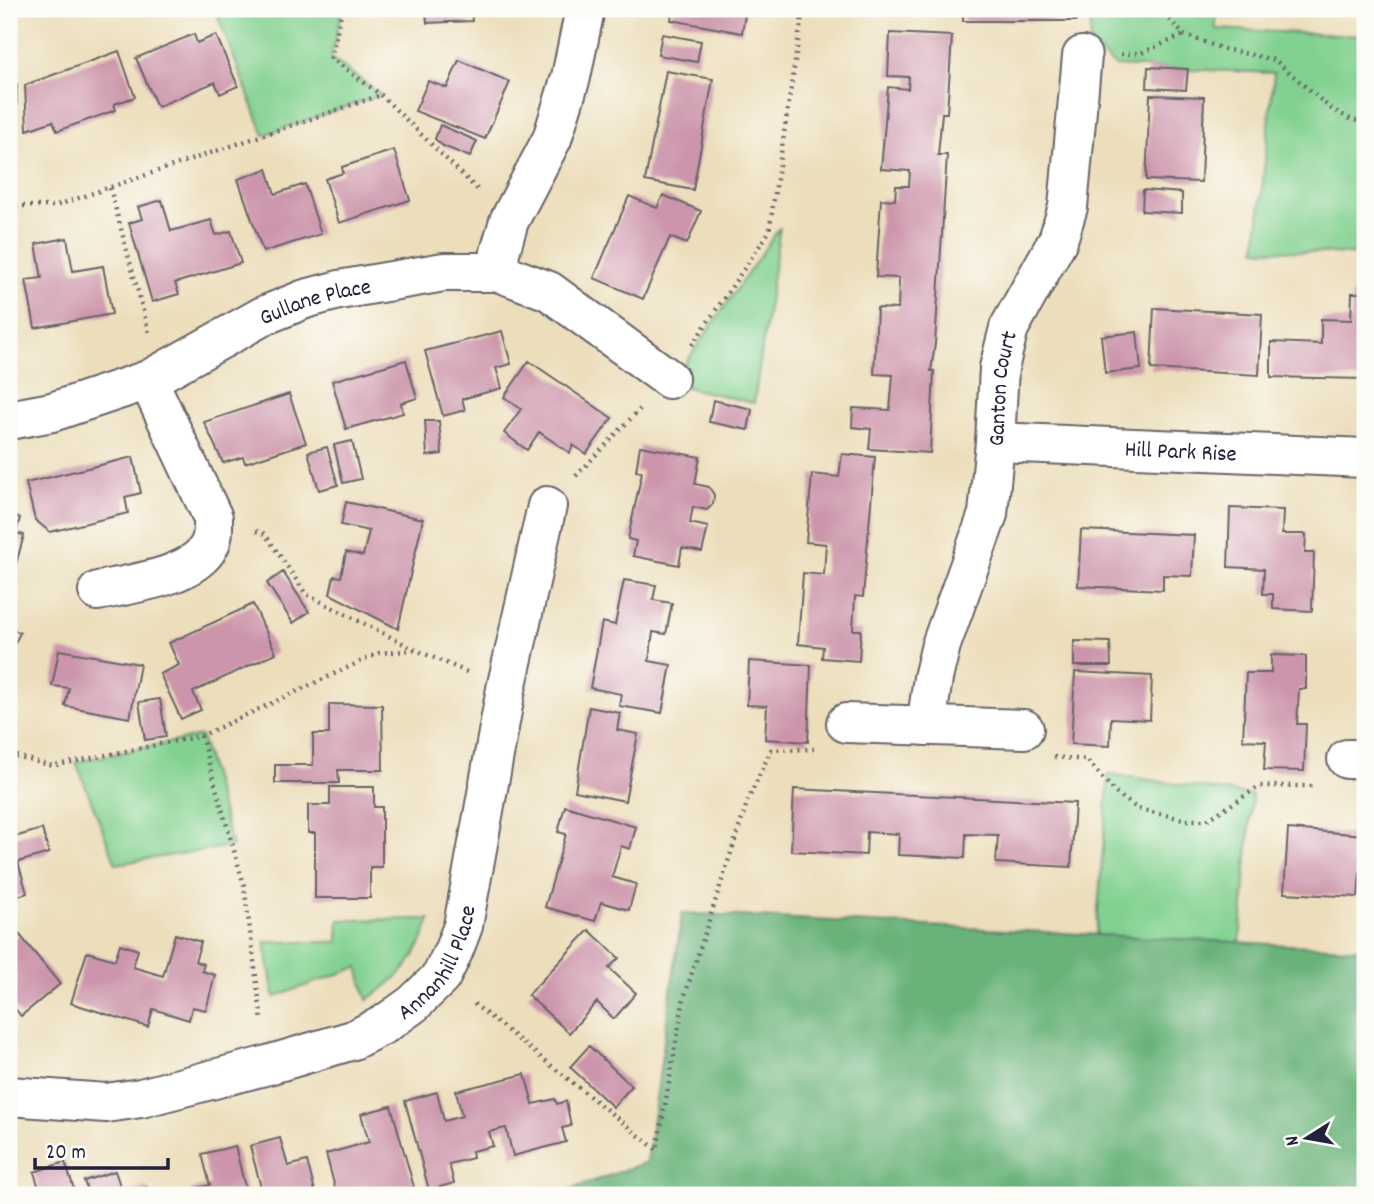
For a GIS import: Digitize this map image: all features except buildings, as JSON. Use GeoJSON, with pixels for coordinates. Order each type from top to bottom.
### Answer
{"type":"FeatureCollection","features":[{"type":"Feature","properties":{"kind":"street"},"geometry":{"type":"LineString","coordinates":[[498,272],[509,220],[552,139],[571,77],[584,9]]}},
{"type":"Feature","properties":{"kind":"street","name":"Ganton Court"},"geometry":{"type":"LineString","coordinates":[[926,726],[941,645],[988,514],[999,368],[1009,328],[1058,240],[1068,207],[1082,56]]}},
{"type":"Feature","properties":{"kind":"street","name":"Gullane Place"},"geometry":{"type":"LineString","coordinates":[[9,420],[52,412],[148,380],[263,316],[305,299],[339,290],[444,272],[498,272],[549,291],[669,379]]}},
{"type":"Feature","properties":{"kind":"street"},"geometry":{"type":"LineString","coordinates":[[98,591],[158,578],[185,568],[209,547],[213,535],[213,518],[148,380]]}},
{"type":"Feature","properties":{"kind":"street","name":"Hill Park Rise"},"geometry":{"type":"LineString","coordinates":[[995,442],[1365,458]]}},
{"type":"Feature","properties":{"kind":"street","name":"Annanhill Place"},"geometry":{"type":"LineString","coordinates":[[9,1096],[106,1103],[141,1098],[268,1065],[353,1040],[386,1024],[413,1004],[441,977],[463,926],[506,689],[547,506]]}},
{"type":"Feature","properties":{"kind":"street"},"geometry":{"type":"LineString","coordinates":[[846,723],[1024,729]]}},
{"type":"Feature","properties":{"kind":"path"},"geometry":{"type":"LineString","coordinates":[[342,9],[331,58],[381,95],[509,220]]}},
{"type":"Feature","properties":{"kind":"path"},"geometry":{"type":"LineString","coordinates":[[547,506],[669,379],[769,232],[803,9]]}},
{"type":"Feature","properties":{"kind":"path"},"geometry":{"type":"LineString","coordinates":[[1160,9],[1184,35],[1224,49],[1275,60],[1329,108],[1352,120],[1365,122]]}},
{"type":"Feature","properties":{"kind":"path"},"geometry":{"type":"LineString","coordinates":[[1082,56],[1141,53],[1184,35]]}},
{"type":"Feature","properties":{"kind":"path"},"geometry":{"type":"LineString","coordinates":[[9,206],[55,206],[381,95]]}},
{"type":"Feature","properties":{"kind":"path"},"geometry":{"type":"LineString","coordinates":[[110,188],[152,345],[148,380]]}},
{"type":"Feature","properties":{"kind":"path"},"geometry":{"type":"LineString","coordinates":[[213,518],[265,534],[306,594],[416,650],[506,689]]}},
{"type":"Feature","properties":{"kind":"path"},"geometry":{"type":"LineString","coordinates":[[9,754],[52,766],[201,736],[379,653],[416,650]]}},
{"type":"Feature","properties":{"kind":"path"},"geometry":{"type":"LineString","coordinates":[[441,977],[657,1150],[684,999],[748,800],[771,750],[845,748],[846,723]]}},
{"type":"Feature","properties":{"kind":"path"},"geometry":{"type":"LineString","coordinates":[[1024,729],[1023,755],[1087,760],[1117,794],[1138,809],[1187,820],[1207,820],[1260,786],[1343,787],[1356,759]]}},
{"type":"Feature","properties":{"kind":"path"},"geometry":{"type":"LineString","coordinates":[[201,736],[244,885],[268,1065]]}},
{"type":"Feature","properties":{"kind":"green space"},"geometry":{"type":"Polygon","coordinates":[[[215,9],[342,9],[331,58],[381,95],[264,135],[215,9]]]}},
{"type":"Feature","properties":{"kind":"green space"},"geometry":{"type":"Polygon","coordinates":[[[1091,9],[1216,9],[1216,29],[1365,36],[1365,255],[1256,249],[1274,73],[1115,66],[1090,44],[1091,9]]]}},
{"type":"Feature","properties":{"kind":"green space"},"geometry":{"type":"Polygon","coordinates":[[[780,227],[754,403],[685,387],[684,365],[780,227]]]}},
{"type":"Feature","properties":{"kind":"green space"},"geometry":{"type":"Polygon","coordinates":[[[201,736],[232,846],[116,864],[76,762],[201,736]]]}},
{"type":"Feature","properties":{"kind":"green space"},"geometry":{"type":"Polygon","coordinates":[[[1109,774],[1252,795],[1240,943],[1096,935],[1109,774]]]}},
{"type":"Feature","properties":{"kind":"green space"},"geometry":{"type":"Polygon","coordinates":[[[682,913],[1365,949],[1365,1195],[555,1195],[647,1162],[682,913]]]}},
{"type":"Feature","properties":{"kind":"green space"},"geometry":{"type":"Polygon","coordinates":[[[430,919],[420,946],[407,966],[367,1000],[358,967],[274,997],[265,942],[338,942],[339,920],[430,919]]]}}]}
